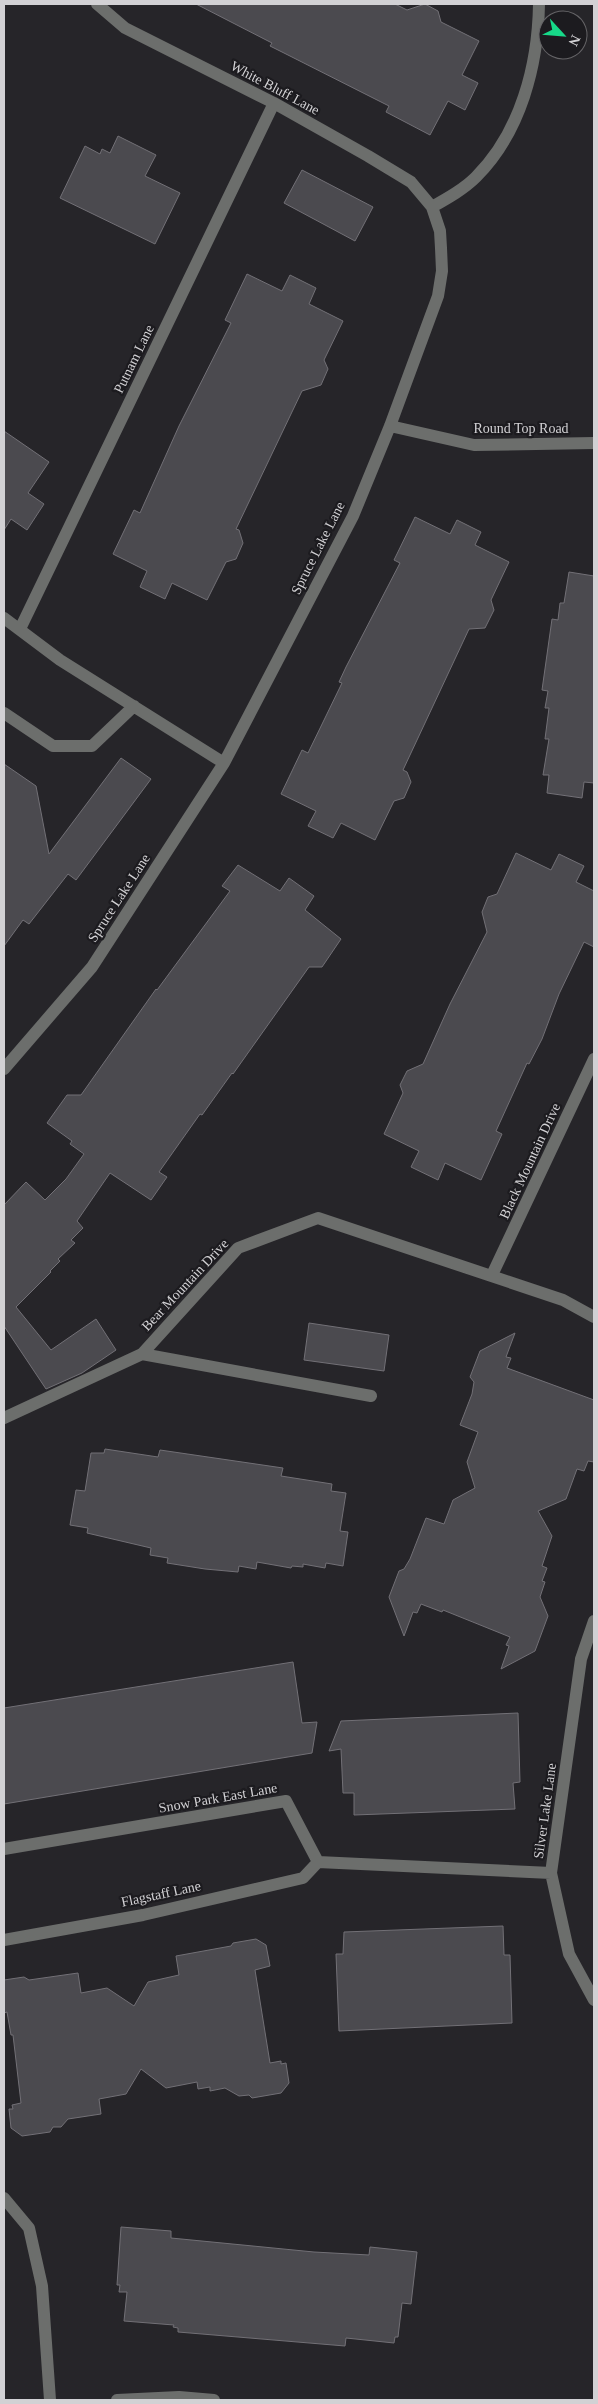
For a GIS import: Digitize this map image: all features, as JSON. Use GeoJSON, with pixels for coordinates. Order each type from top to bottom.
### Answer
{"type":"FeatureCollection","features":[{"type":"Feature","properties":{"kind":"street","name":"White Bluff Lane"},"geometry":{"type":"LineString","coordinates":[[97,4],[125,28],[274,103],[411,182],[432,207]]}},
{"type":"Feature","properties":{"kind":"street"},"geometry":{"type":"LineString","coordinates":[[432,207],[456,193],[476,177],[494,156],[510,128],[522,104],[531,74],[538,35],[539,4]]}},
{"type":"Feature","properties":{"kind":"street","name":"Putnam Lane"},"geometry":{"type":"LineString","coordinates":[[20,629],[274,103]]}},
{"type":"Feature","properties":{"kind":"street","name":"Spruce Lake Lane"},"geometry":{"type":"LineString","coordinates":[[4,1070],[92,967],[224,763],[352,516],[390,426],[438,296],[442,271],[441,240],[432,207]]}},
{"type":"Feature","properties":{"kind":"street","name":"Round Top Road"},"geometry":{"type":"LineString","coordinates":[[390,426],[474,445],[594,443]]}},
{"type":"Feature","properties":{"kind":"street"},"geometry":{"type":"LineString","coordinates":[[4,618],[60,660],[224,763]]}},
{"type":"Feature","properties":{"kind":"street"},"geometry":{"type":"LineString","coordinates":[[4,714],[53,746],[92,746],[134,706]]}},
{"type":"Feature","properties":{"kind":"street","name":"Black Mountain Drive"},"geometry":{"type":"LineString","coordinates":[[492,1276],[594,1059]]}},
{"type":"Feature","properties":{"kind":"street","name":"Bear Mountain Drive"},"geometry":{"type":"LineString","coordinates":[[4,1418],[142,1354],[238,1248],[318,1218],[563,1300],[594,1317]]}},
{"type":"Feature","properties":{"kind":"street"},"geometry":{"type":"LineString","coordinates":[[142,1354],[371,1396]]}},
{"type":"Feature","properties":{"kind":"street","name":"Silver Lake Lane"},"geometry":{"type":"LineString","coordinates":[[594,1621],[581,1659],[551,1874],[568,1954],[594,2000]]}},
{"type":"Feature","properties":{"kind":"street","name":"Snow Park East Lane"},"geometry":{"type":"LineString","coordinates":[[4,1849],[286,1801],[318,1862]]}},
{"type":"Feature","properties":{"kind":"street"},"geometry":{"type":"LineString","coordinates":[[318,1862],[551,1874]]}},
{"type":"Feature","properties":{"kind":"street","name":"Flagstaff Lane"},"geometry":{"type":"LineString","coordinates":[[4,1940],[143,1915],[303,1878],[318,1862]]}},
{"type":"Feature","properties":{"kind":"street"},"geometry":{"type":"LineString","coordinates":[[4,2198],[29,2228],[42,2286],[50,2400]]}},
{"type":"Feature","properties":{"kind":"street"},"geometry":{"type":"LineString","coordinates":[[118,2400],[178,2397],[214,2400]]}},
{"type":"Feature","properties":{"kind":"building"},"geometry":{"type":"Polygon","coordinates":[[[196,4],[395,4],[407,10],[425,4],[438,11],[441,22],[479,41],[462,75],[478,83],[465,110],[448,101],[430,135],[386,112],[389,106],[270,46],[272,43],[196,4]]]}},
{"type":"Feature","properties":{"kind":"building"},"geometry":{"type":"Polygon","coordinates":[[[118,136],[156,155],[145,176],[180,193],[155,244],[60,198],[85,146],[100,154],[102,149],[110,153],[118,136]]]}},
{"type":"Feature","properties":{"kind":"building"},"geometry":{"type":"Polygon","coordinates":[[[302,170],[373,207],[355,241],[284,203],[302,170]]]}},
{"type":"Feature","properties":{"kind":"building"},"geometry":{"type":"Polygon","coordinates":[[[247,274],[282,291],[290,275],[316,288],[309,304],[343,321],[324,360],[328,369],[321,385],[302,391],[236,529],[239,530],[243,543],[236,559],[226,562],[207,600],[172,583],[165,599],[140,587],[147,571],[113,554],[134,510],[140,513],[179,426],[231,323],[225,320],[247,274]]]}},
{"type":"Feature","properties":{"kind":"building"},"geometry":{"type":"Polygon","coordinates":[[[4,431],[49,462],[28,493],[44,504],[27,530],[11,519],[4,530],[4,431]]]}},
{"type":"Feature","properties":{"kind":"building"},"geometry":{"type":"Polygon","coordinates":[[[415,517],[450,534],[457,520],[481,532],[475,545],[509,562],[491,600],[494,610],[485,628],[469,629],[403,770],[407,772],[411,782],[404,798],[394,801],[375,840],[341,823],[333,838],[308,826],[316,811],[281,794],[302,750],[308,753],[342,683],[339,682],[346,667],[400,563],[394,560],[415,517]]]}},
{"type":"Feature","properties":{"kind":"building"},"geometry":{"type":"Polygon","coordinates":[[[569,572],[594,576],[594,783],[584,782],[582,798],[547,793],[549,775],[543,775],[549,739],[545,739],[549,708],[545,708],[548,691],[542,690],[552,619],[558,620],[560,603],[564,603],[569,572]]]}},
{"type":"Feature","properties":{"kind":"building"},"geometry":{"type":"Polygon","coordinates":[[[121,758],[151,779],[76,880],[68,874],[29,924],[23,920],[4,946],[4,764],[36,786],[49,854],[121,758]]]}},
{"type":"Feature","properties":{"kind":"building"},"geometry":{"type":"Polygon","coordinates":[[[516,853],[551,870],[559,854],[584,866],[576,882],[594,891],[594,947],[584,942],[559,994],[542,1039],[529,1064],[527,1063],[496,1131],[502,1134],[481,1180],[445,1163],[438,1180],[411,1167],[419,1151],[384,1134],[403,1093],[400,1085],[407,1071],[423,1064],[450,1004],[487,932],[482,912],[488,897],[497,894],[516,853]]]}},
{"type":"Feature","properties":{"kind":"building"},"geometry":{"type":"Polygon","coordinates":[[[238,865],[280,891],[289,878],[314,896],[305,910],[341,939],[322,967],[309,967],[233,1074],[202,1115],[200,1114],[159,1172],[167,1177],[151,1200],[110,1173],[77,1221],[83,1228],[71,1240],[75,1243],[58,1259],[60,1261],[51,1272],[16,1307],[51,1350],[96,1319],[116,1350],[82,1373],[46,1389],[4,1326],[4,1205],[26,1182],[45,1200],[66,1179],[84,1154],[70,1144],[72,1141],[47,1123],[67,1095],[81,1095],[156,989],[230,891],[222,886],[238,865]]]}},
{"type":"Feature","properties":{"kind":"building"},"geometry":{"type":"Polygon","coordinates":[[[309,1323],[389,1335],[384,1371],[304,1360],[309,1323]]]}},
{"type":"Feature","properties":{"kind":"building"},"geometry":{"type":"Polygon","coordinates":[[[515,1333],[506,1357],[511,1358],[507,1368],[594,1400],[594,1462],[588,1461],[584,1471],[577,1469],[566,1499],[538,1511],[552,1536],[542,1566],[547,1568],[542,1581],[545,1582],[540,1597],[548,1616],[535,1651],[501,1669],[509,1646],[506,1645],[510,1637],[443,1610],[442,1612],[421,1604],[417,1613],[413,1612],[404,1636],[389,1597],[399,1571],[404,1569],[410,1559],[426,1518],[444,1524],[453,1500],[475,1488],[467,1462],[478,1432],[460,1425],[472,1394],[474,1382],[470,1377],[480,1351],[515,1333]]]}},
{"type":"Feature","properties":{"kind":"building"},"geometry":{"type":"Polygon","coordinates":[[[105,1449],[158,1457],[160,1450],[283,1468],[281,1476],[332,1484],[331,1491],[346,1493],[340,1531],[348,1532],[343,1566],[326,1563],[325,1568],[303,1564],[303,1567],[292,1566],[291,1568],[257,1562],[256,1569],[239,1566],[238,1572],[205,1569],[167,1563],[168,1558],[150,1555],[151,1548],[87,1533],[88,1528],[70,1525],[76,1490],[85,1491],[91,1453],[104,1453],[105,1449]]]}},
{"type":"Feature","properties":{"kind":"building"},"geometry":{"type":"Polygon","coordinates":[[[293,1662],[302,1723],[317,1722],[312,1753],[4,1804],[4,1708],[293,1662]]]}},
{"type":"Feature","properties":{"kind":"building"},"geometry":{"type":"Polygon","coordinates":[[[518,1713],[520,1782],[513,1783],[515,1809],[354,1815],[354,1793],[343,1793],[341,1749],[329,1751],[341,1721],[518,1713]]]}},
{"type":"Feature","properties":{"kind":"building"},"geometry":{"type":"Polygon","coordinates":[[[503,1926],[504,1955],[510,1955],[512,2023],[339,2031],[336,1954],[343,1954],[344,1932],[503,1926]]]}},
{"type":"Feature","properties":{"kind":"building"},"geometry":{"type":"Polygon","coordinates":[[[256,1939],[266,1945],[270,1966],[255,1970],[270,2063],[281,2061],[281,2064],[286,2063],[289,2083],[281,2093],[252,2098],[249,2095],[239,2096],[225,2088],[210,2091],[210,2087],[198,2089],[197,2082],[166,2088],[141,2069],[126,2094],[99,2099],[101,2114],[68,2119],[61,2127],[53,2127],[50,2132],[22,2136],[11,2128],[9,2109],[13,2109],[12,2105],[21,2103],[13,2035],[11,2035],[7,2012],[4,2013],[4,1980],[24,1977],[29,1980],[78,1973],[81,1993],[107,1988],[134,2006],[148,1982],[179,1975],[176,1956],[231,1946],[233,1943],[256,1939]]]}},
{"type":"Feature","properties":{"kind":"building"},"geometry":{"type":"Polygon","coordinates":[[[121,2227],[171,2231],[171,2238],[314,2252],[369,2255],[370,2247],[417,2252],[411,2304],[402,2303],[398,2337],[395,2337],[394,2343],[346,2338],[345,2346],[178,2332],[178,2328],[173,2327],[174,2325],[124,2321],[127,2292],[119,2292],[120,2285],[117,2285],[121,2227]]]}}]}
